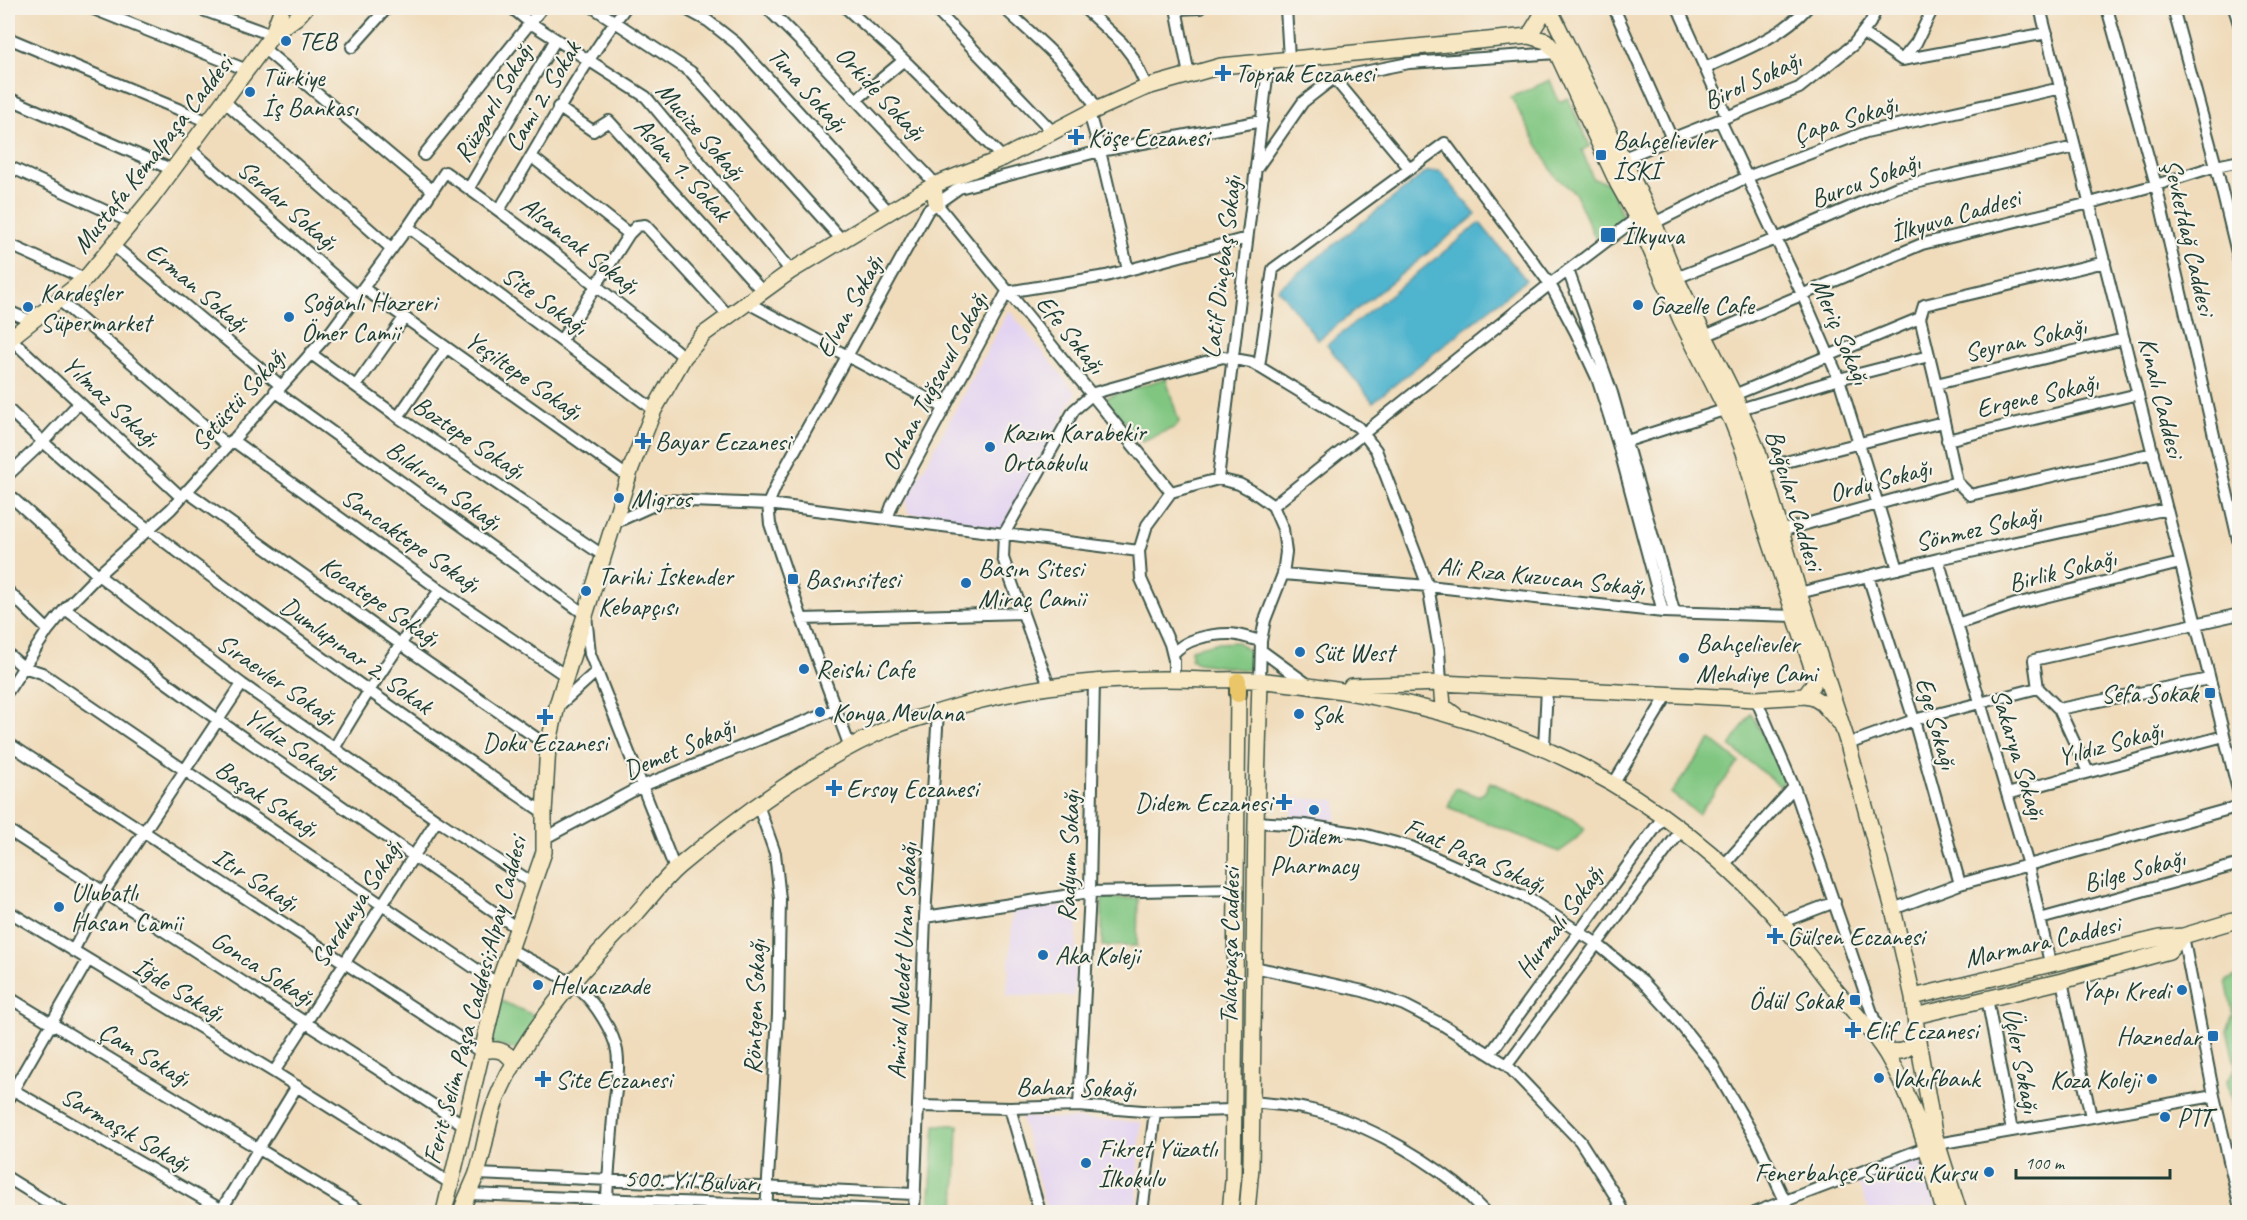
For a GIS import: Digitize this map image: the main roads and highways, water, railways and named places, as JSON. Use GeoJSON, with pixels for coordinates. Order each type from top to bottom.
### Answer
{"type":"FeatureCollection","features":[{"type":"Feature","properties":{"kind":"main road"},"geometry":{"type":"LineString","coordinates":[[267,42],[282,8]]}},
{"type":"Feature","properties":{"kind":"main road"},"geometry":{"type":"LineString","coordinates":[[267,42],[297,18],[305,8]]}},
{"type":"Feature","properties":{"kind":"main road"},"geometry":{"type":"LineString","coordinates":[[1544,8],[1529,36],[1546,41],[1557,53],[1618,184],[1734,404],[1761,514],[1815,676],[1813,685],[1805,696]]}},
{"type":"Feature","properties":{"kind":"main road"},"geometry":{"type":"LineString","coordinates":[[1549,8],[1654,223],[1698,339]]}},
{"type":"Feature","properties":{"kind":"main road","name":"Ferit Selim Paşa Caddesi;Alpay Caddesi"},"geometry":{"type":"LineString","coordinates":[[444,1212],[498,984],[544,852],[548,746],[556,708],[635,459],[654,410],[684,357],[704,334],[791,271],[934,185],[1003,158],[1093,111],[1147,87],[1221,66],[1529,36]]}},
{"type":"Feature","properties":{"kind":"main road","name":"Mustafa Kemalpaşa Caddesi"},"geometry":{"type":"LineString","coordinates":[[9,339],[85,279],[114,246],[267,42]]}},
{"type":"Feature","properties":{"kind":"main road"},"geometry":{"type":"LineString","coordinates":[[934,185],[936,203]]}},
{"type":"Feature","properties":{"kind":"main road","name":"Bağcılar Caddesi"},"geometry":{"type":"LineString","coordinates":[[1734,404],[1762,468],[1799,593],[1843,727],[1893,909],[1913,997],[1932,1146],[1944,1212]]}},
{"type":"Feature","properties":{"kind":"main road"},"geometry":{"type":"LineString","coordinates":[[461,1212],[477,1174],[494,1106],[514,1063],[592,958],[643,907],[675,869],[767,798],[850,747],[895,725],[963,704],[1049,686],[1094,680],[1174,678],[1238,688],[1260,680],[1317,687],[1392,700],[1457,717],[1512,734],[1544,747],[1614,783],[1664,816],[1746,884],[1797,939],[1885,1050],[1896,1053],[1909,1049],[1917,1035]]}},
{"type":"Feature","properties":{"kind":"main road","name":"Talatpaşa Caddesi"},"geometry":{"type":"LineString","coordinates":[[1248,1212],[1260,680]]}},
{"type":"Feature","properties":{"kind":"main road"},"geometry":{"type":"LineString","coordinates":[[1317,687],[1441,683],[1756,699],[1805,696],[1822,703],[1843,727]]}},
{"type":"Feature","properties":{"kind":"main road"},"geometry":{"type":"LineString","coordinates":[[1441,683],[1443,706],[1457,717]]}},
{"type":"Feature","properties":{"kind":"main road","name":"Talatpaşa Caddesi"},"geometry":{"type":"LineString","coordinates":[[1230,1212],[1233,1181],[1238,688]]}},
{"type":"Feature","properties":{"kind":"main road"},"geometry":{"type":"LineString","coordinates":[[1915,1016],[2062,981],[2169,951],[2183,936],[2240,919]]}},
{"type":"Feature","properties":{"kind":"main road","name":"Marmara Caddesi"},"geometry":{"type":"LineString","coordinates":[[1913,997],[2049,963],[2160,938],[2183,936]]}},
{"type":"Feature","properties":{"kind":"main road"},"geometry":{"type":"LineString","coordinates":[[481,1052],[488,1049],[510,1054],[514,1063]]}},
{"type":"Feature","properties":{"kind":"main road","name":"Bağcılar Caddesi"},"geometry":{"type":"LineString","coordinates":[[1885,1050],[1932,1146],[1959,1212]]}},
{"type":"Feature","properties":{"kind":"main road"},"geometry":{"type":"LineString","coordinates":[[450,1183],[468,1194]]}},
{"type":"Feature","properties":{"kind":"water"},"geometry":{"type":"Polygon","coordinates":[[[1440,171],[1476,215],[1318,340],[1278,289],[1426,172],[1440,171]]]}},
{"type":"Feature","properties":{"kind":"water"},"geometry":{"type":"Polygon","coordinates":[[[1480,223],[1526,280],[1373,402],[1327,345],[1480,223]]]}},
{"type":"Feature","properties":{"kind":"place","name":"TEB"},"geometry":{"type":"Point","coordinates":[286,41]}},
{"type":"Feature","properties":{"kind":"place","name":"Toprak Eczanesi"},"geometry":{"type":"Point","coordinates":[1223,73]}},
{"type":"Feature","properties":{"kind":"place","name":"Türkiye İş Bankası"},"geometry":{"type":"Point","coordinates":[250,92]}},
{"type":"Feature","properties":{"kind":"place","name":"Köşe Eczanesi"},"geometry":{"type":"Point","coordinates":[1076,137]}},
{"type":"Feature","properties":{"kind":"place","name":"Bahçelievler İSKİ"},"geometry":{"type":"Point","coordinates":[1601,155]}},
{"type":"Feature","properties":{"kind":"place","name":"İlkyuva"},"geometry":{"type":"Point","coordinates":[1608,235]}},
{"type":"Feature","properties":{"kind":"place","name":"Gazelle Cafe"},"geometry":{"type":"Point","coordinates":[1638,305]}},
{"type":"Feature","properties":{"kind":"place","name":"Kardeşler Süpermarket"},"geometry":{"type":"Point","coordinates":[28,307]}},
{"type":"Feature","properties":{"kind":"place","name":"Soğanlı Hazreri Ömer Camii"},"geometry":{"type":"Point","coordinates":[289,317]}},
{"type":"Feature","properties":{"kind":"place","name":"Bayar Eczanesi"},"geometry":{"type":"Point","coordinates":[643,441]}},
{"type":"Feature","properties":{"kind":"place","name":"Kazım Karabekir Ortaokulu"},"geometry":{"type":"Point","coordinates":[990,447]}},
{"type":"Feature","properties":{"kind":"place","name":"Migros"},"geometry":{"type":"Point","coordinates":[619,498]}},
{"type":"Feature","properties":{"kind":"place","name":"Basınsitesi"},"geometry":{"type":"Point","coordinates":[793,579]}},
{"type":"Feature","properties":{"kind":"place","name":"Basın Sitesi Miraç Camii"},"geometry":{"type":"Point","coordinates":[966,583]}},
{"type":"Feature","properties":{"kind":"place","name":"Tarihi İskender Kebapçısı"},"geometry":{"type":"Point","coordinates":[586,591]}},
{"type":"Feature","properties":{"kind":"place","name":"Süt West"},"geometry":{"type":"Point","coordinates":[1300,652]}},
{"type":"Feature","properties":{"kind":"place","name":"Bahçelievler Mehdiye Cami"},"geometry":{"type":"Point","coordinates":[1684,658]}},
{"type":"Feature","properties":{"kind":"place","name":"Reishi Cafe"},"geometry":{"type":"Point","coordinates":[804,669]}},
{"type":"Feature","properties":{"kind":"place","name":"Sefa Sokak"},"geometry":{"type":"Point","coordinates":[2210,693]}},
{"type":"Feature","properties":{"kind":"place","name":"Konya Mevlana"},"geometry":{"type":"Point","coordinates":[820,712]}},
{"type":"Feature","properties":{"kind":"place","name":"Şok"},"geometry":{"type":"Point","coordinates":[1299,714]}},
{"type":"Feature","properties":{"kind":"place","name":"Doku Eczanesi"},"geometry":{"type":"Point","coordinates":[545,717]}},
{"type":"Feature","properties":{"kind":"place","name":"Ersoy Eczanesi"},"geometry":{"type":"Point","coordinates":[834,788]}},
{"type":"Feature","properties":{"kind":"place","name":"Didem Eczanesi"},"geometry":{"type":"Point","coordinates":[1284,802]}},
{"type":"Feature","properties":{"kind":"place","name":"Didem Pharmacy"},"geometry":{"type":"Point","coordinates":[1314,810]}},
{"type":"Feature","properties":{"kind":"place","name":"Ulubatlı Hasan Camii"},"geometry":{"type":"Point","coordinates":[59,907]}},
{"type":"Feature","properties":{"kind":"place","name":"Gülsen Eczanesi"},"geometry":{"type":"Point","coordinates":[1775,936]}},
{"type":"Feature","properties":{"kind":"place","name":"Aka Koleji"},"geometry":{"type":"Point","coordinates":[1043,955]}},
{"type":"Feature","properties":{"kind":"place","name":"Helvacızade"},"geometry":{"type":"Point","coordinates":[538,985]}},
{"type":"Feature","properties":{"kind":"place","name":"Yapı Kredi"},"geometry":{"type":"Point","coordinates":[2182,990]}},
{"type":"Feature","properties":{"kind":"place","name":"Ödül Sokak"},"geometry":{"type":"Point","coordinates":[1855,1000]}},
{"type":"Feature","properties":{"kind":"place","name":"Elif Eczanesi"},"geometry":{"type":"Point","coordinates":[1853,1030]}},
{"type":"Feature","properties":{"kind":"place","name":"Haznedar"},"geometry":{"type":"Point","coordinates":[2213,1036]}},
{"type":"Feature","properties":{"kind":"place","name":"Vakıfbank"},"geometry":{"type":"Point","coordinates":[1879,1078]}},
{"type":"Feature","properties":{"kind":"place","name":"Site Eczanesi"},"geometry":{"type":"Point","coordinates":[543,1079]}},
{"type":"Feature","properties":{"kind":"place","name":"Koza Koleji"},"geometry":{"type":"Point","coordinates":[2152,1079]}},
{"type":"Feature","properties":{"kind":"place","name":"PTT"},"geometry":{"type":"Point","coordinates":[2165,1117]}},
{"type":"Feature","properties":{"kind":"place","name":"Fikret Yüzatlı İlkokulu"},"geometry":{"type":"Point","coordinates":[1086,1163]}},
{"type":"Feature","properties":{"kind":"place","name":"Fenerbahçe Sürücü Kursu"},"geometry":{"type":"Point","coordinates":[1989,1172]}}]}
